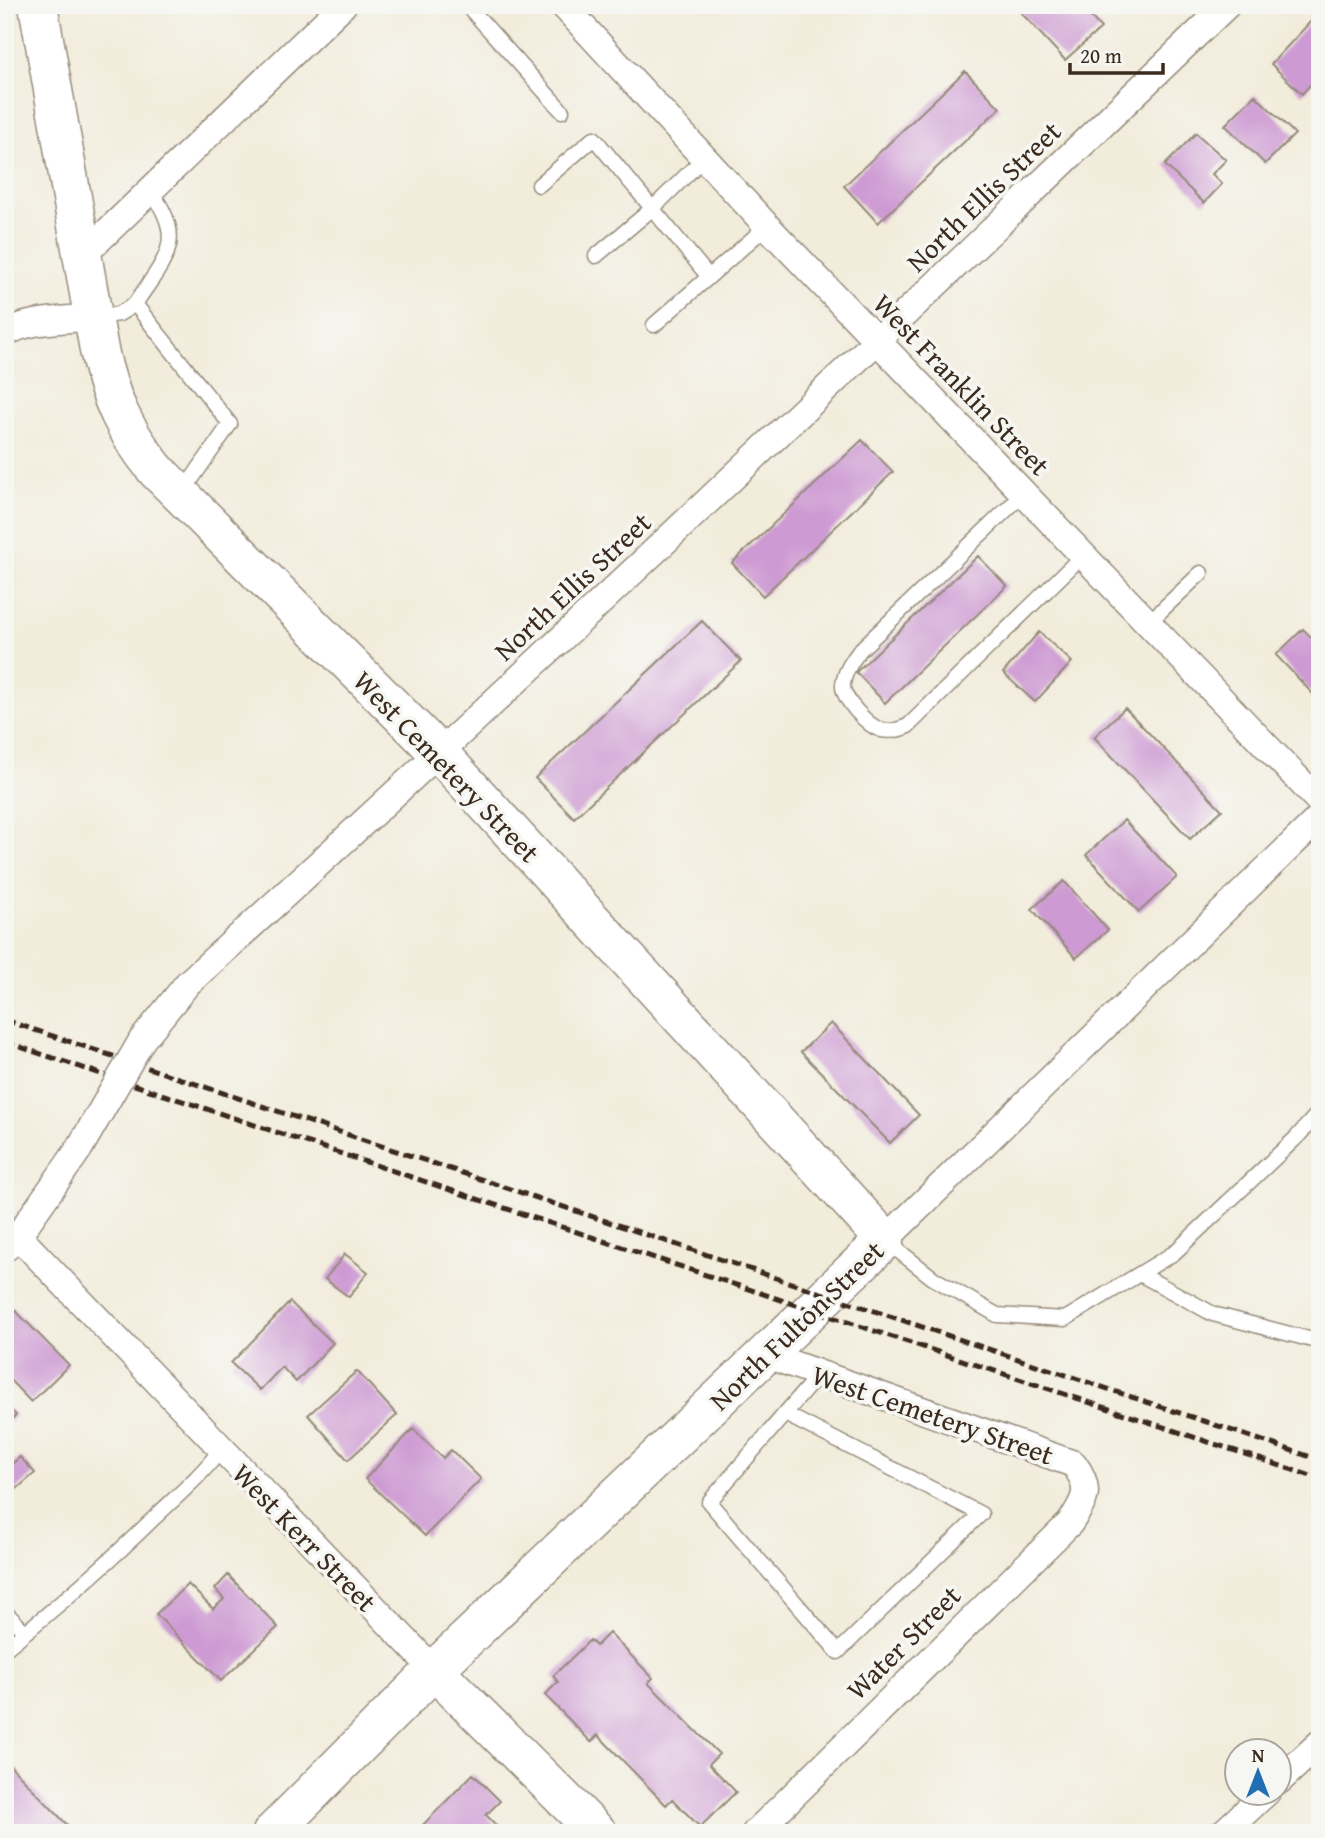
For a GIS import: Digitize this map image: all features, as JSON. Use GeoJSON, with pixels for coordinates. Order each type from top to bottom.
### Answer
{"type":"FeatureCollection","features":[{"type":"Feature","properties":{"kind":"street","name":"West Cemetery Street"},"geometry":{"type":"LineString","coordinates":[[38,5],[107,385],[117,412],[140,449],[181,495],[440,754],[885,1240]]}},
{"type":"Feature","properties":{"kind":"street"},"geometry":{"type":"LineString","coordinates":[[83,255],[343,5]]}},
{"type":"Feature","properties":{"kind":"street","name":"West Franklin Street"},"geometry":{"type":"LineString","coordinates":[[563,5],[767,226],[1320,803]]}},
{"type":"Feature","properties":{"kind":"street","name":"North Ellis Street"},"geometry":{"type":"LineString","coordinates":[[12,1242],[79,1149],[142,1040],[188,983],[440,754],[878,341],[1227,5]]}},
{"type":"Feature","properties":{"kind":"street"},"geometry":{"type":"LineString","coordinates":[[8,328],[93,317]]}},
{"type":"Feature","properties":{"kind":"street","name":"North Fulton Street"},"geometry":{"type":"LineString","coordinates":[[272,1833],[434,1670],[687,1431],[1320,817]]}},
{"type":"Feature","properties":{"kind":"street","name":"West Kerr Street"},"geometry":{"type":"LineString","coordinates":[[12,1242],[221,1449],[434,1670],[598,1833]]}},
{"type":"Feature","properties":{"kind":"street","name":"West Cemetery Street"},"geometry":{"type":"LineString","coordinates":[[764,1354],[1074,1464],[1084,1479],[1086,1490]]}},
{"type":"Feature","properties":{"kind":"street","name":"Water Street"},"geometry":{"type":"LineString","coordinates":[[755,1833],[1070,1523],[1081,1506],[1086,1490]]}},
{"type":"Feature","properties":{"kind":"street"},"geometry":{"type":"LineString","coordinates":[[1294,1766],[1320,1743]]}},
{"type":"Feature","properties":{"kind":"street"},"geometry":{"type":"LineString","coordinates":[[1223,1833],[1252,1806]]}},
{"type":"Feature","properties":{"kind":"lane"},"geometry":{"type":"LineString","coordinates":[[467,5],[562,111]]}},
{"type":"Feature","properties":{"kind":"lane"},"geometry":{"type":"LineString","coordinates":[[539,185],[594,138],[709,277]]}},
{"type":"Feature","properties":{"kind":"lane"},"geometry":{"type":"LineString","coordinates":[[596,256],[653,208],[705,157]]}},
{"type":"Feature","properties":{"kind":"lane"},"geometry":{"type":"LineString","coordinates":[[93,317],[119,314],[135,304],[170,251],[167,213],[151,192]]}},
{"type":"Feature","properties":{"kind":"lane"},"geometry":{"type":"LineString","coordinates":[[654,325],[767,226]]}},
{"type":"Feature","properties":{"kind":"lane"},"geometry":{"type":"LineString","coordinates":[[135,304],[230,424],[181,495]]}},
{"type":"Feature","properties":{"kind":"lane"},"geometry":{"type":"LineString","coordinates":[[1024,493],[860,650],[849,665],[843,686],[846,697],[859,711],[877,729],[892,732],[908,726],[1083,555]]}},
{"type":"Feature","properties":{"kind":"lane"},"geometry":{"type":"LineString","coordinates":[[1148,623],[1201,573]]}},
{"type":"Feature","properties":{"kind":"lane"},"geometry":{"type":"LineString","coordinates":[[885,1240],[933,1278],[997,1315],[1065,1320],[1174,1253],[1297,1137],[1320,1111]]}},
{"type":"Feature","properties":{"kind":"lane"},"geometry":{"type":"LineString","coordinates":[[1140,1274],[1213,1314],[1320,1342]]}},
{"type":"Feature","properties":{"kind":"lane"},"geometry":{"type":"LineString","coordinates":[[785,1414],[981,1514],[838,1652],[709,1502],[819,1374]]}},
{"type":"Feature","properties":{"kind":"lane"},"geometry":{"type":"LineString","coordinates":[[5,1649],[128,1545],[206,1469],[221,1449]]}},
{"type":"Feature","properties":{"kind":"lane"},"geometry":{"type":"LineString","coordinates":[[5,1612],[25,1632]]}},
{"type":"Feature","properties":{"kind":"building"},"geometry":{"type":"Polygon","coordinates":[[[1014,5],[1080,5],[1101,28],[1065,60],[1014,5]]]}},
{"type":"Feature","properties":{"kind":"building"},"geometry":{"type":"Polygon","coordinates":[[[1312,20],[1320,27],[1320,74],[1302,94],[1271,64],[1312,20]]]}},
{"type":"Feature","properties":{"kind":"building"},"geometry":{"type":"Polygon","coordinates":[[[965,71],[1000,108],[878,223],[844,186],[965,71]]]}},
{"type":"Feature","properties":{"kind":"building"},"geometry":{"type":"Polygon","coordinates":[[[1255,95],[1295,134],[1265,164],[1225,125],[1255,95]]]}},
{"type":"Feature","properties":{"kind":"building"},"geometry":{"type":"Polygon","coordinates":[[[1196,133],[1226,160],[1212,174],[1222,184],[1204,203],[1165,165],[1196,133]]]}},
{"type":"Feature","properties":{"kind":"building"},"geometry":{"type":"Polygon","coordinates":[[[862,440],[893,472],[763,596],[732,563],[862,440]]]}},
{"type":"Feature","properties":{"kind":"building"},"geometry":{"type":"Polygon","coordinates":[[[978,556],[1007,586],[885,703],[856,672],[978,556]]]}},
{"type":"Feature","properties":{"kind":"building"},"geometry":{"type":"Polygon","coordinates":[[[702,621],[741,661],[574,818],[535,778],[702,621]]]}},
{"type":"Feature","properties":{"kind":"building"},"geometry":{"type":"Polygon","coordinates":[[[1303,629],[1320,646],[1320,689],[1314,695],[1276,655],[1303,629]]]}},
{"type":"Feature","properties":{"kind":"building"},"geometry":{"type":"Polygon","coordinates":[[[1039,632],[1072,662],[1035,702],[1003,673],[1039,632]]]}},
{"type":"Feature","properties":{"kind":"building"},"geometry":{"type":"Polygon","coordinates":[[[1125,708],[1222,810],[1190,839],[1094,737],[1125,708]]]}},
{"type":"Feature","properties":{"kind":"building"},"geometry":{"type":"Polygon","coordinates":[[[1124,820],[1177,877],[1139,912],[1086,855],[1124,820]]]}},
{"type":"Feature","properties":{"kind":"building"},"geometry":{"type":"Polygon","coordinates":[[[1064,881],[1108,930],[1076,958],[1032,909],[1064,881]]]}},
{"type":"Feature","properties":{"kind":"building"},"geometry":{"type":"Polygon","coordinates":[[[831,1023],[919,1115],[890,1143],[801,1052],[831,1023]]]}},
{"type":"Feature","properties":{"kind":"building"},"geometry":{"type":"Polygon","coordinates":[[[345,1254],[368,1272],[349,1297],[325,1279],[345,1254]]]}},
{"type":"Feature","properties":{"kind":"building"},"geometry":{"type":"Polygon","coordinates":[[[290,1302],[333,1343],[296,1382],[282,1367],[260,1390],[231,1363],[290,1302]]]}},
{"type":"Feature","properties":{"kind":"building"},"geometry":{"type":"Polygon","coordinates":[[[10,1305],[69,1365],[31,1402],[5,1375],[5,1309],[10,1305]]]}},
{"type":"Feature","properties":{"kind":"building"},"geometry":{"type":"Polygon","coordinates":[[[357,1371],[397,1415],[348,1460],[308,1415],[357,1371]]]}},
{"type":"Feature","properties":{"kind":"building"},"geometry":{"type":"Polygon","coordinates":[[[5,1405],[16,1415],[5,1426],[5,1405]]]}},
{"type":"Feature","properties":{"kind":"building"},"geometry":{"type":"Polygon","coordinates":[[[413,1429],[443,1458],[451,1450],[481,1479],[425,1536],[365,1479],[413,1429]]]}},
{"type":"Feature","properties":{"kind":"building"},"geometry":{"type":"Polygon","coordinates":[[[20,1457],[35,1473],[11,1494],[5,1488],[5,1470],[20,1457]]]}},
{"type":"Feature","properties":{"kind":"building"},"geometry":{"type":"Polygon","coordinates":[[[228,1575],[278,1627],[221,1681],[156,1614],[188,1584],[213,1609],[224,1599],[215,1589],[228,1575]]]}},
{"type":"Feature","properties":{"kind":"building"},"geometry":{"type":"Polygon","coordinates":[[[609,1633],[653,1678],[648,1683],[719,1754],[709,1764],[736,1792],[700,1827],[672,1799],[666,1805],[598,1735],[591,1742],[545,1695],[558,1682],[553,1676],[590,1640],[596,1646],[609,1633]]]}},
{"type":"Feature","properties":{"kind":"building"},"geometry":{"type":"Polygon","coordinates":[[[5,1760],[75,1833],[5,1833],[5,1760]]]}},
{"type":"Feature","properties":{"kind":"building"},"geometry":{"type":"Polygon","coordinates":[[[473,1774],[500,1801],[486,1815],[504,1833],[415,1833],[473,1774]]]}},
{"type":"Feature","properties":{"kind":"railway"},"geometry":{"type":"LineString","coordinates":[[5,1020],[1320,1460]]}},
{"type":"Feature","properties":{"kind":"railway"},"geometry":{"type":"LineString","coordinates":[[5,1042],[1320,1479]]}}]}
